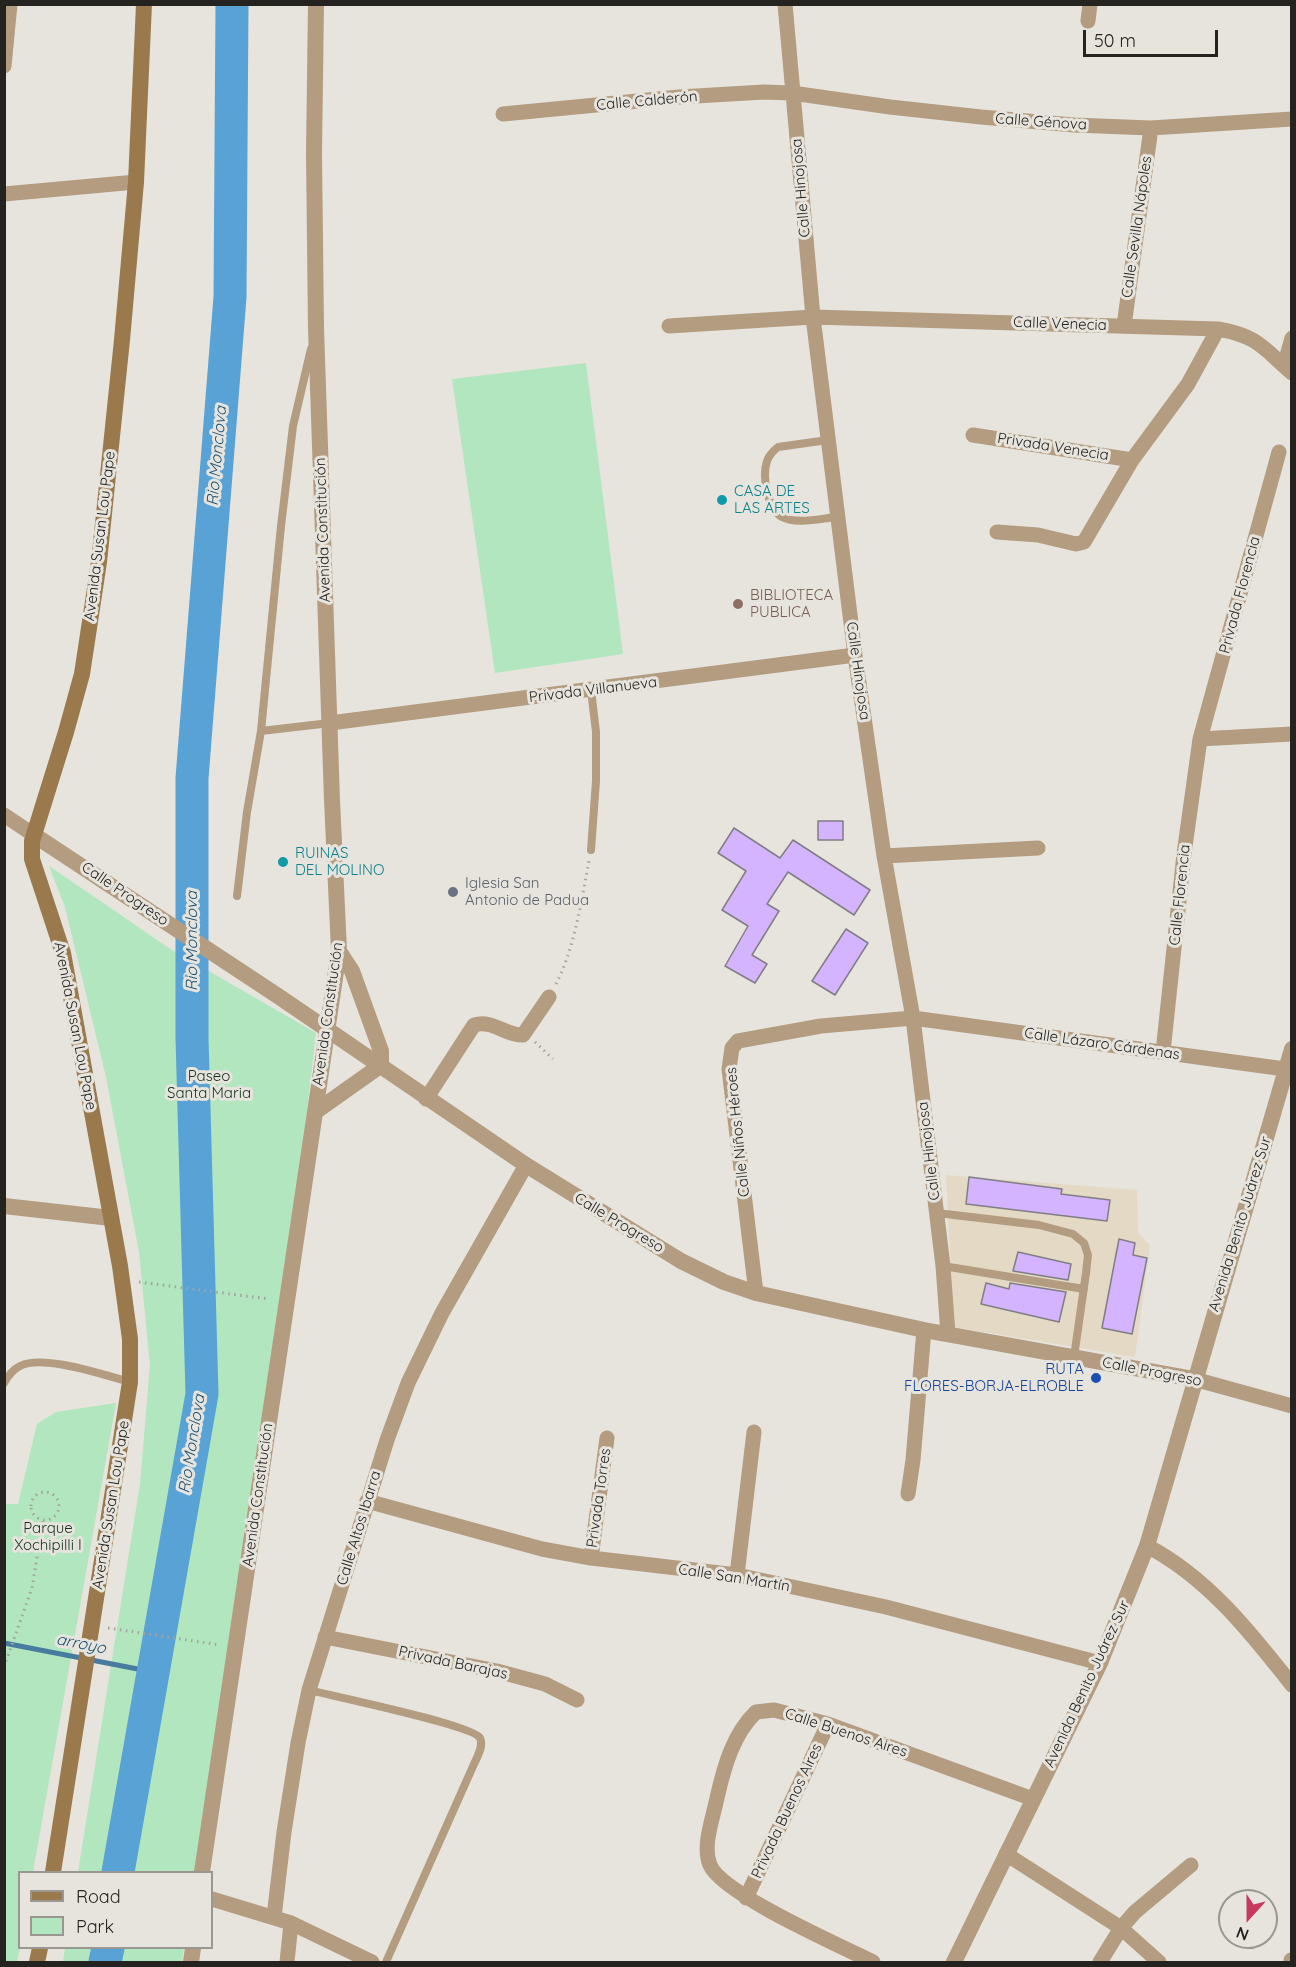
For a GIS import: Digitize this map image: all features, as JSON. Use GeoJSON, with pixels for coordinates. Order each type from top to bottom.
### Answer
{"type":"FeatureCollection","features":[{"type":"Feature","properties":{"kind":"main road","name":"Avenida Susan Lou Pape"},"geometry":{"type":"LineString","coordinates":[[53,1871],[130,1382],[130,1339],[122,1280],[63,953],[32,859],[34,835],[82,674],[99,562],[136,182],[144,4]]}},
{"type":"Feature","properties":{"kind":"street"},"geometry":{"type":"LineString","coordinates":[[4,66],[10,4]]}},
{"type":"Feature","properties":{"kind":"street","name":"Avenida Constitución"},"geometry":{"type":"LineString","coordinates":[[202,1871],[339,951],[316,328],[314,153],[316,4]]}},
{"type":"Feature","properties":{"kind":"street","name":"Calle Hinojosa"},"geometry":{"type":"LineString","coordinates":[[785,4],[813,317],[828,440],[855,655],[884,856],[913,1018],[943,1266],[948,1334]]}},
{"type":"Feature","properties":{"kind":"street"},"geometry":{"type":"LineString","coordinates":[[1088,21],[1090,4]]}},
{"type":"Feature","properties":{"kind":"street","name":"Calle Calderón"},"geometry":{"type":"LineString","coordinates":[[503,114],[679,97],[764,92],[792,93]]}},
{"type":"Feature","properties":{"kind":"street","name":"Calle Génova"},"geometry":{"type":"LineString","coordinates":[[792,93],[890,107],[1074,125],[1151,128],[1292,119]]}},
{"type":"Feature","properties":{"kind":"street","name":"Calle Sevilla Nápoles"},"geometry":{"type":"LineString","coordinates":[[1124,326],[1151,128]]}},
{"type":"Feature","properties":{"kind":"street"},"geometry":{"type":"LineString","coordinates":[[4,194],[136,182]]}},
{"type":"Feature","properties":{"kind":"street"},"geometry":{"type":"LineString","coordinates":[[669,326],[813,317]]}},
{"type":"Feature","properties":{"kind":"street","name":"Calle Venecia"},"geometry":{"type":"LineString","coordinates":[[813,317],[1218,329],[1252,338],[1288,370]]}},
{"type":"Feature","properties":{"kind":"street","name":"Privada Venecia"},"geometry":{"type":"LineString","coordinates":[[997,532],[1038,535],[1076,544],[1084,542],[1132,460],[1182,392],[1218,329]]}},
{"type":"Feature","properties":{"kind":"street"},"geometry":{"type":"LineString","coordinates":[[1288,370],[1292,338]]}},
{"type":"Feature","properties":{"kind":"street","name":"Privada Venecia"},"geometry":{"type":"LineString","coordinates":[[973,435],[1132,460]]}},
{"type":"Feature","properties":{"kind":"street","name":"Privada Florencia"},"geometry":{"type":"LineString","coordinates":[[1200,739],[1279,452]]}},
{"type":"Feature","properties":{"kind":"street","name":"Privada Villanueva"},"geometry":{"type":"LineString","coordinates":[[330,723],[855,655]]}},
{"type":"Feature","properties":{"kind":"street"},"geometry":{"type":"LineString","coordinates":[[1200,739],[1292,734]]}},
{"type":"Feature","properties":{"kind":"street","name":"Calle Florencia"},"geometry":{"type":"LineString","coordinates":[[1163,1052],[1186,842],[1200,739]]}},
{"type":"Feature","properties":{"kind":"street"},"geometry":{"type":"LineString","coordinates":[[8,821],[34,835]]}},
{"type":"Feature","properties":{"kind":"street","name":"Calle Progreso"},"geometry":{"type":"LineString","coordinates":[[34,835],[279,996],[526,1165],[681,1261],[724,1282],[756,1293],[924,1330],[1194,1379],[1292,1406]]}},
{"type":"Feature","properties":{"kind":"street"},"geometry":{"type":"LineString","coordinates":[[884,856],[1038,848]]}},
{"type":"Feature","properties":{"kind":"street"},"geometry":{"type":"LineString","coordinates":[[315,1112],[380,1066],[381,1052],[352,971],[339,951]]}},
{"type":"Feature","properties":{"kind":"street"},"geometry":{"type":"LineString","coordinates":[[426,1098],[474,1025],[484,1023],[520,1035],[525,1033],[549,997]]}},
{"type":"Feature","properties":{"kind":"street","name":"Calle Lázaro Cárdenas"},"geometry":{"type":"LineString","coordinates":[[913,1018],[1289,1070]]}},
{"type":"Feature","properties":{"kind":"street","name":"Calle Niños Héroes"},"geometry":{"type":"LineString","coordinates":[[756,1293],[729,1069],[730,1054],[734,1044],[821,1026],[913,1018]]}},
{"type":"Feature","properties":{"kind":"street","name":"Avenida Benito Juárez Sur"},"geometry":{"type":"LineString","coordinates":[[954,1962],[1100,1663],[1147,1546],[1194,1379],[1289,1070],[1292,1049]]}},
{"type":"Feature","properties":{"kind":"street","name":"Calle Altos Ibarra"},"geometry":{"type":"LineString","coordinates":[[274,1917],[289,1799],[309,1690],[387,1440],[412,1374],[442,1313],[526,1165]]}},
{"type":"Feature","properties":{"kind":"street"},"geometry":{"type":"LineString","coordinates":[[4,1206],[111,1218]]}},
{"type":"Feature","properties":{"kind":"street"},"geometry":{"type":"LineString","coordinates":[[908,1494],[924,1330]]}},
{"type":"Feature","properties":{"kind":"street"},"geometry":{"type":"LineString","coordinates":[[737,1575],[754,1432]]}},
{"type":"Feature","properties":{"kind":"street","name":"Privada Torres"},"geometry":{"type":"LineString","coordinates":[[591,1558],[607,1438]]}},
{"type":"Feature","properties":{"kind":"street","name":"Calle San Martín"},"geometry":{"type":"LineString","coordinates":[[367,1501],[498,1538],[591,1558],[737,1575],[886,1608],[1100,1663]]}},
{"type":"Feature","properties":{"kind":"street"},"geometry":{"type":"LineString","coordinates":[[1147,1546],[1179,1565],[1201,1583],[1248,1632],[1292,1685]]}},
{"type":"Feature","properties":{"kind":"street","name":"Privada Barajas"},"geometry":{"type":"LineString","coordinates":[[326,1637],[506,1674],[545,1684],[577,1700]]}},
{"type":"Feature","properties":{"kind":"street","name":"Calle Buenos Aires"},"geometry":{"type":"LineString","coordinates":[[873,1962],[746,1898],[721,1881],[713,1872],[707,1857],[708,1839],[718,1792],[733,1744],[744,1724],[756,1712],[774,1710],[828,1724],[1033,1799]]}},
{"type":"Feature","properties":{"kind":"street","name":"Privada Buenos Aires"},"geometry":{"type":"LineString","coordinates":[[746,1898],[828,1724]]}},
{"type":"Feature","properties":{"kind":"street"},"geometry":{"type":"LineString","coordinates":[[1006,1854],[1121,1928],[1159,1962]]}},
{"type":"Feature","properties":{"kind":"street"},"geometry":{"type":"LineString","coordinates":[[1100,1962],[1121,1928],[1135,1912],[1191,1865]]}},
{"type":"Feature","properties":{"kind":"street"},"geometry":{"type":"LineString","coordinates":[[213,1899],[291,1923],[372,1962]]}},
{"type":"Feature","properties":{"kind":"street"},"geometry":{"type":"LineString","coordinates":[[287,1962],[291,1923]]}},
{"type":"Feature","properties":{"kind":"lane"},"geometry":{"type":"LineString","coordinates":[[237,896],[247,812],[261,731],[293,426],[316,328]]}},
{"type":"Feature","properties":{"kind":"lane"},"geometry":{"type":"LineString","coordinates":[[828,440],[778,447],[773,451],[766,463],[768,497],[774,509],[782,516],[801,520],[838,517]]}},
{"type":"Feature","properties":{"kind":"lane"},"geometry":{"type":"LineString","coordinates":[[591,690],[596,732],[596,781],[591,850]]}},
{"type":"Feature","properties":{"kind":"lane"},"geometry":{"type":"LineString","coordinates":[[261,731],[330,723]]}},
{"type":"Feature","properties":{"kind":"lane"},"geometry":{"type":"LineString","coordinates":[[937,1213],[1039,1226],[1072,1234],[1084,1243],[1088,1255],[1074,1357]]}},
{"type":"Feature","properties":{"kind":"lane"},"geometry":{"type":"LineString","coordinates":[[943,1266],[1084,1289]]}},
{"type":"Feature","properties":{"kind":"lane"},"geometry":{"type":"LineString","coordinates":[[4,1383],[19,1366],[32,1362],[50,1362],[130,1382]]}},
{"type":"Feature","properties":{"kind":"lane"},"geometry":{"type":"LineString","coordinates":[[309,1690],[449,1724],[476,1734],[481,1739],[482,1746],[386,1962]]}},
{"type":"Feature","properties":{"kind":"path"},"geometry":{"type":"LineString","coordinates":[[549,997],[563,971],[581,903],[591,850]]}},
{"type":"Feature","properties":{"kind":"path"},"geometry":{"type":"LineString","coordinates":[[525,1033],[553,1059]]}},
{"type":"Feature","properties":{"kind":"path"},"geometry":{"type":"LineString","coordinates":[[122,1280],[286,1301]]}},
{"type":"Feature","properties":{"kind":"path"},"geometry":{"type":"LineString","coordinates":[[39,1492],[55,1495],[58,1508],[51,1520],[44,1521],[37,1518],[32,1504],[39,1492]]}},
{"type":"Feature","properties":{"kind":"path"},"geometry":{"type":"LineString","coordinates":[[4,1666],[32,1588],[44,1521]]}},
{"type":"Feature","properties":{"kind":"path"},"geometry":{"type":"LineString","coordinates":[[92,1626],[236,1647]]}},
{"type":"Feature","properties":{"kind":"shaded area"},"geometry":{"type":"Polygon","coordinates":[[[946,1175],[1137,1190],[1138,1233],[1150,1245],[1135,1357],[954,1327],[946,1175]]]}},
{"type":"Feature","properties":{"kind":"green space"},"geometry":{"type":"Polygon","coordinates":[[[586,363],[623,654],[495,673],[452,379],[586,363]]]}},
{"type":"Feature","properties":{"kind":"green space","name":"Paseo Santa Maria"},"geometry":{"type":"Polygon","coordinates":[[[49,866],[169,948],[316,1033],[301,1165],[195,1871],[78,1871],[140,1484],[150,1365],[139,1252],[106,1077],[65,907],[49,866]]]}},
{"type":"Feature","properties":{"kind":"green space","name":"Parque Xochipilli I"},"geometry":{"type":"Polygon","coordinates":[[[116,1403],[33,1871],[18,1871],[20,1949],[17,1962],[5,1962],[5,1504],[18,1504],[37,1424],[56,1412],[116,1403]]]}},
{"type":"Feature","properties":{"kind":"green space"},"geometry":{"type":"Polygon","coordinates":[[[65,1949],[184,1949],[182,1962],[63,1962],[65,1949]]]}},
{"type":"Feature","properties":{"kind":"building"},"geometry":{"type":"Polygon","coordinates":[[[818,821],[843,821],[843,840],[818,840],[818,821]]]}},
{"type":"Feature","properties":{"kind":"building"},"geometry":{"type":"Polygon","coordinates":[[[734,828],[780,858],[793,840],[870,890],[854,915],[788,872],[767,904],[779,911],[752,955],[767,964],[755,983],[725,966],[748,926],[722,910],[746,871],[718,853],[734,828]]]}},
{"type":"Feature","properties":{"kind":"building"},"geometry":{"type":"Polygon","coordinates":[[[846,929],[868,943],[835,995],[812,981],[846,929]]]}},
{"type":"Feature","properties":{"kind":"building"},"geometry":{"type":"Polygon","coordinates":[[[969,1177],[1062,1189],[1061,1194],[1110,1200],[1107,1221],[966,1204],[969,1177]]]}},
{"type":"Feature","properties":{"kind":"building"},"geometry":{"type":"Polygon","coordinates":[[[1119,1239],[1135,1243],[1133,1255],[1147,1258],[1132,1334],[1102,1328],[1119,1239]]]}},
{"type":"Feature","properties":{"kind":"building"},"geometry":{"type":"Polygon","coordinates":[[[1018,1252],[1071,1264],[1068,1280],[1013,1271],[1018,1252]]]}},
{"type":"Feature","properties":{"kind":"building"},"geometry":{"type":"Polygon","coordinates":[[[986,1283],[1009,1289],[1010,1283],[1066,1292],[1059,1322],[981,1304],[986,1283]]]}},
{"type":"Feature","properties":{"kind":"waterway","name":"Rio Monclova"},"geometry":{"type":"LineString","coordinates":[[118,1871],[202,1394],[192,1038],[192,778],[230,297],[232,4]]}},
{"type":"Feature","properties":{"kind":"waterway","name":"arroyo"},"geometry":{"type":"LineString","coordinates":[[4,1643],[153,1672]]}},
{"type":"Feature","properties":{"kind":"waterway","name":"Rio Monclova"},"geometry":{"type":"LineString","coordinates":[[105,1962],[108,1949]]}},
{"type":"Feature","properties":{"kind":"place","name":"CASA DE LAS ARTES"},"geometry":{"type":"Point","coordinates":[722,500]}},
{"type":"Feature","properties":{"kind":"place","name":"BIBLIOTECA PUBLICA"},"geometry":{"type":"Point","coordinates":[738,604]}},
{"type":"Feature","properties":{"kind":"place","name":"RUINAS DEL MOLINO"},"geometry":{"type":"Point","coordinates":[283,862]}},
{"type":"Feature","properties":{"kind":"place","name":"Iglesia San Antonio de Padua"},"geometry":{"type":"Point","coordinates":[453,892]}},
{"type":"Feature","properties":{"kind":"place","name":"RUTA FLORES-BORJA-ELROBLE"},"geometry":{"type":"Point","coordinates":[1096,1378]}}]}
